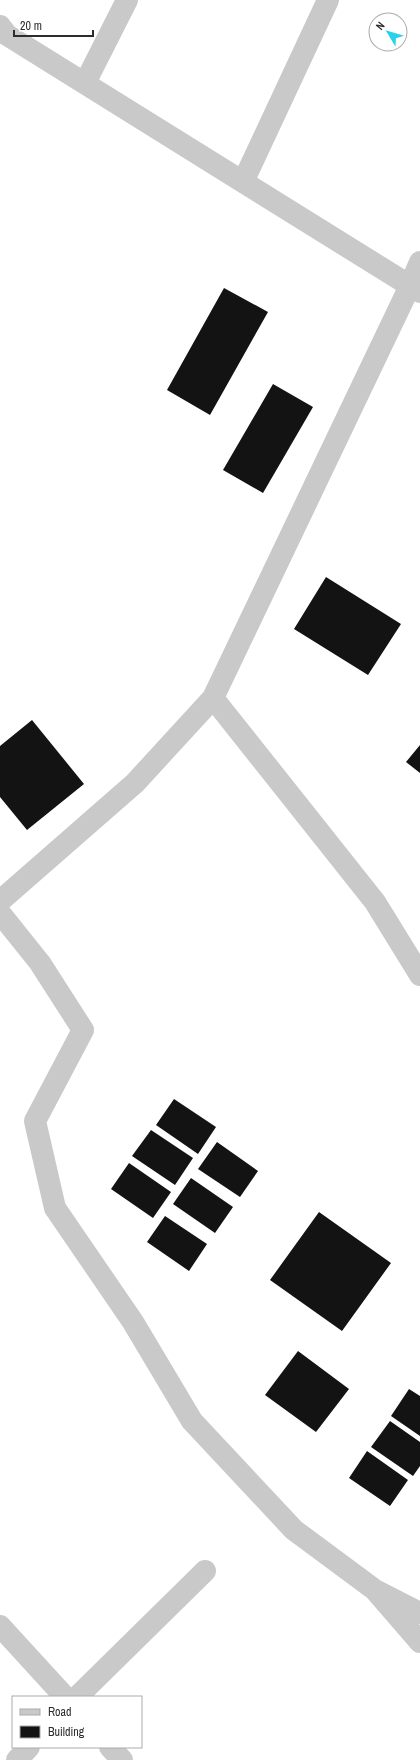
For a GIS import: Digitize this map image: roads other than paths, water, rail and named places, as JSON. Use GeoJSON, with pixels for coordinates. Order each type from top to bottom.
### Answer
{"type":"FeatureCollection","features":[{"type":"Feature","properties":{"kind":"street"},"geometry":{"type":"LineString","coordinates":[[85,83],[127,0]]}},
{"type":"Feature","properties":{"kind":"street"},"geometry":{"type":"LineString","coordinates":[[243,182],[328,0]]}},
{"type":"Feature","properties":{"kind":"street"},"geometry":{"type":"LineString","coordinates":[[0,26],[7,35],[415,289]]}},
{"type":"Feature","properties":{"kind":"street"},"geometry":{"type":"LineString","coordinates":[[0,901],[134,783],[213,698],[415,289],[420,262]]}},
{"type":"Feature","properties":{"kind":"street"},"geometry":{"type":"LineString","coordinates":[[213,698],[375,902],[420,975]]}},
{"type":"Feature","properties":{"kind":"street"},"geometry":{"type":"LineString","coordinates":[[0,913],[40,963],[83,1030],[35,1120],[55,1208],[133,1322],[192,1421],[294,1530],[375,1590],[420,1613]]}},
{"type":"Feature","properties":{"kind":"street"},"geometry":{"type":"LineString","coordinates":[[78,1696],[205,1571]]}},
{"type":"Feature","properties":{"kind":"street"},"geometry":{"type":"LineString","coordinates":[[375,1590],[420,1642]]}},
{"type":"Feature","properties":{"kind":"street"},"geometry":{"type":"LineString","coordinates":[[0,1626],[64,1696]]}},
{"type":"Feature","properties":{"kind":"street"},"geometry":{"type":"LineString","coordinates":[[17,1760],[29,1748]]}},
{"type":"Feature","properties":{"kind":"street"},"geometry":{"type":"LineString","coordinates":[[111,1748],[122,1760]]}}]}
